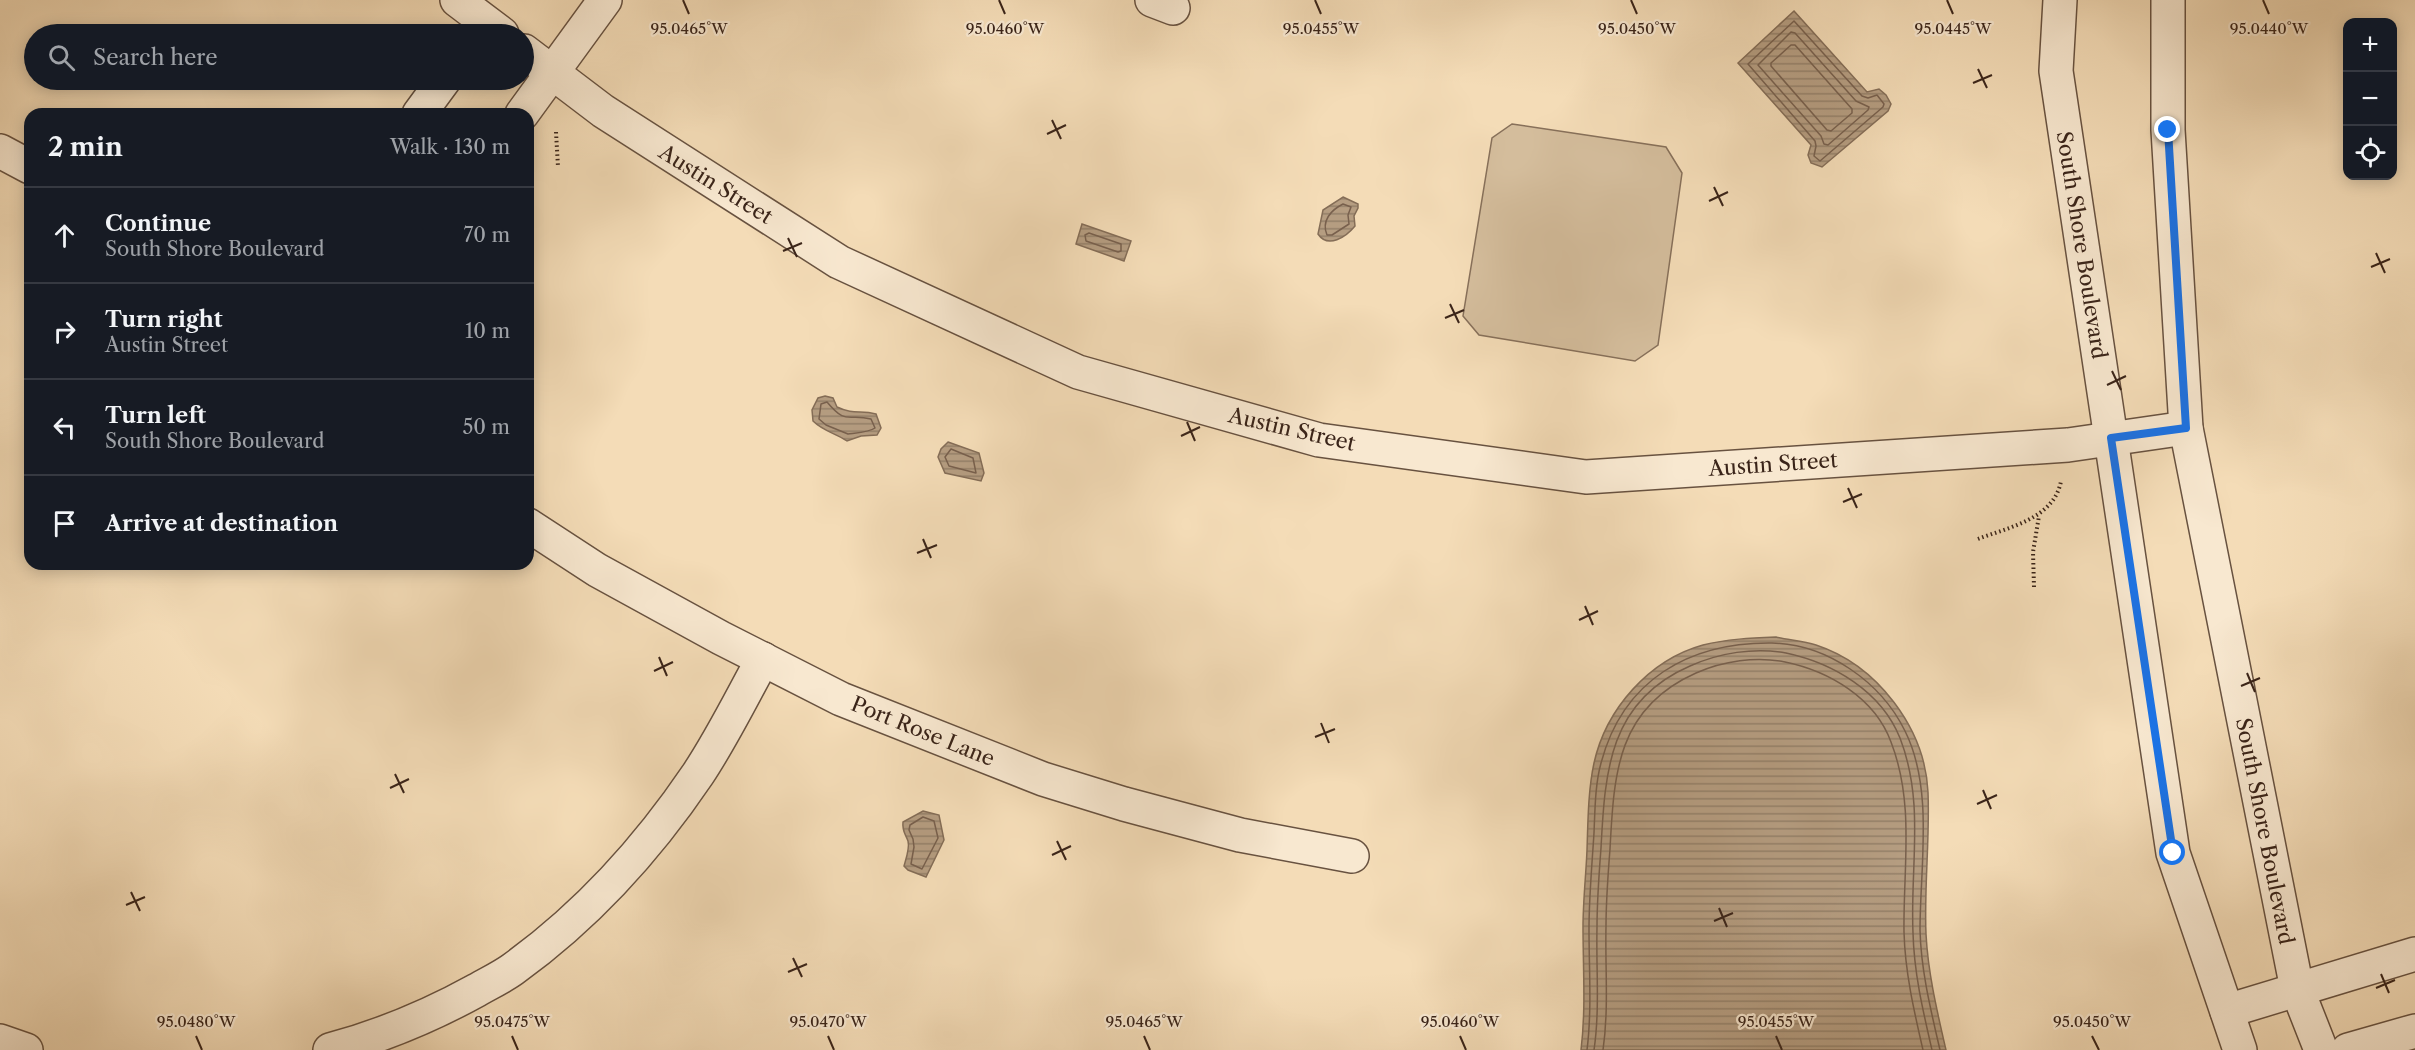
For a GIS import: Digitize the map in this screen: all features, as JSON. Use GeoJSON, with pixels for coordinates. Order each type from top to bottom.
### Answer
{"type":"FeatureCollection","features":[{"type":"Feature","properties":{"kind":"street"},"geometry":{"type":"LineString","coordinates":[[457,0],[491,23]]}},
{"type":"Feature","properties":{"kind":"street"},"geometry":{"type":"LineString","coordinates":[[526,108],[605,0]]}},
{"type":"Feature","properties":{"kind":"street","name":"South Shore Boulevard"},"geometry":{"type":"LineString","coordinates":[[2060,0],[2056,71],[2173,853],[2240,1050]]}},
{"type":"Feature","properties":{"kind":"street","name":"South Shore Boulevard"},"geometry":{"type":"LineString","coordinates":[[2168,0],[2168,130],[2186,428],[2296,989],[2321,1050]]}},
{"type":"Feature","properties":{"kind":"street","name":"Austin Street"},"geometry":{"type":"LineString","coordinates":[[534,59],[603,111],[839,262],[1078,372],[1319,440],[1586,477],[2068,445],[2186,428]]}},
{"type":"Feature","properties":{"kind":"street"},"geometry":{"type":"LineString","coordinates":[[423,108],[437,90]]}},
{"type":"Feature","properties":{"kind":"street"},"geometry":{"type":"LineString","coordinates":[[0,151],[24,164]]}},
{"type":"Feature","properties":{"kind":"street","name":"Port Rose Lane"},"geometry":{"type":"LineString","coordinates":[[534,529],[597,570],[841,699],[1042,778],[1124,804],[1240,835],[1352,856]]}},
{"type":"Feature","properties":{"kind":"street"},"geometry":{"type":"LineString","coordinates":[[330,1050],[367,1040],[436,1012],[512,971],[559,932],[612,881],[662,823],[698,774],[763,659]]}},
{"type":"Feature","properties":{"kind":"street"},"geometry":{"type":"LineString","coordinates":[[2227,1011],[2415,954]]}},
{"type":"Feature","properties":{"kind":"street"},"geometry":{"type":"LineString","coordinates":[[2348,1050],[2415,1031]]}},
{"type":"Feature","properties":{"kind":"street"},"geometry":{"type":"LineString","coordinates":[[0,1041],[26,1050]]}},
{"type":"Feature","properties":{"kind":"path"},"geometry":{"type":"LineString","coordinates":[[2034,586],[2033,552],[2039,516],[2059,489],[2068,445]]}},
{"type":"Feature","properties":{"kind":"path"},"geometry":{"type":"LineString","coordinates":[[1978,538],[2039,516]]}},
{"type":"Feature","properties":{"kind":"shaded area"},"geometry":{"type":"Polygon","coordinates":[[[1512,124],[1666,147],[1682,173],[1658,345],[1635,361],[1479,335],[1463,316],[1492,138],[1512,124]]]}},
{"type":"Feature","properties":{"kind":"water"},"geometry":{"type":"Polygon","coordinates":[[[1794,11],[1867,92],[1879,89],[1891,104],[1888,111],[1822,167],[1811,163],[1808,155],[1811,145],[1738,63],[1794,11]]]}},
{"type":"Feature","properties":{"kind":"water"},"geometry":{"type":"Polygon","coordinates":[[[1343,197],[1358,204],[1354,216],[1355,226],[1337,240],[1327,241],[1318,234],[1323,210],[1343,197]]]}},
{"type":"Feature","properties":{"kind":"water"},"geometry":{"type":"Polygon","coordinates":[[[1082,224],[1131,241],[1124,261],[1076,244],[1082,224]]]}},
{"type":"Feature","properties":{"kind":"water"},"geometry":{"type":"Polygon","coordinates":[[[825,396],[833,398],[837,407],[853,412],[876,414],[881,428],[877,435],[861,436],[847,441],[813,421],[812,410],[818,398],[825,396]]]}},
{"type":"Feature","properties":{"kind":"water"},"geometry":{"type":"Polygon","coordinates":[[[948,442],[979,453],[984,473],[981,481],[945,473],[938,457],[941,449],[948,442]]]}},
{"type":"Feature","properties":{"kind":"water"},"geometry":{"type":"Polygon","coordinates":[[[1776,637],[1816,645],[1838,654],[1859,667],[1894,702],[1918,745],[1925,768],[1928,792],[1927,949],[1933,992],[1946,1050],[1581,1050],[1584,1004],[1583,917],[1589,795],[1594,763],[1608,724],[1633,689],[1665,662],[1683,652],[1721,641],[1776,637]]]}},
{"type":"Feature","properties":{"kind":"water"},"geometry":{"type":"Polygon","coordinates":[[[923,811],[939,815],[944,840],[926,877],[904,866],[908,841],[903,830],[903,822],[923,811]]]}},
{"type":"Feature","properties":{"kind":"route"},"geometry":{"type":"LineString","coordinates":[[2168,130],[2186,428],[2111,438],[2173,853]]}}]}
